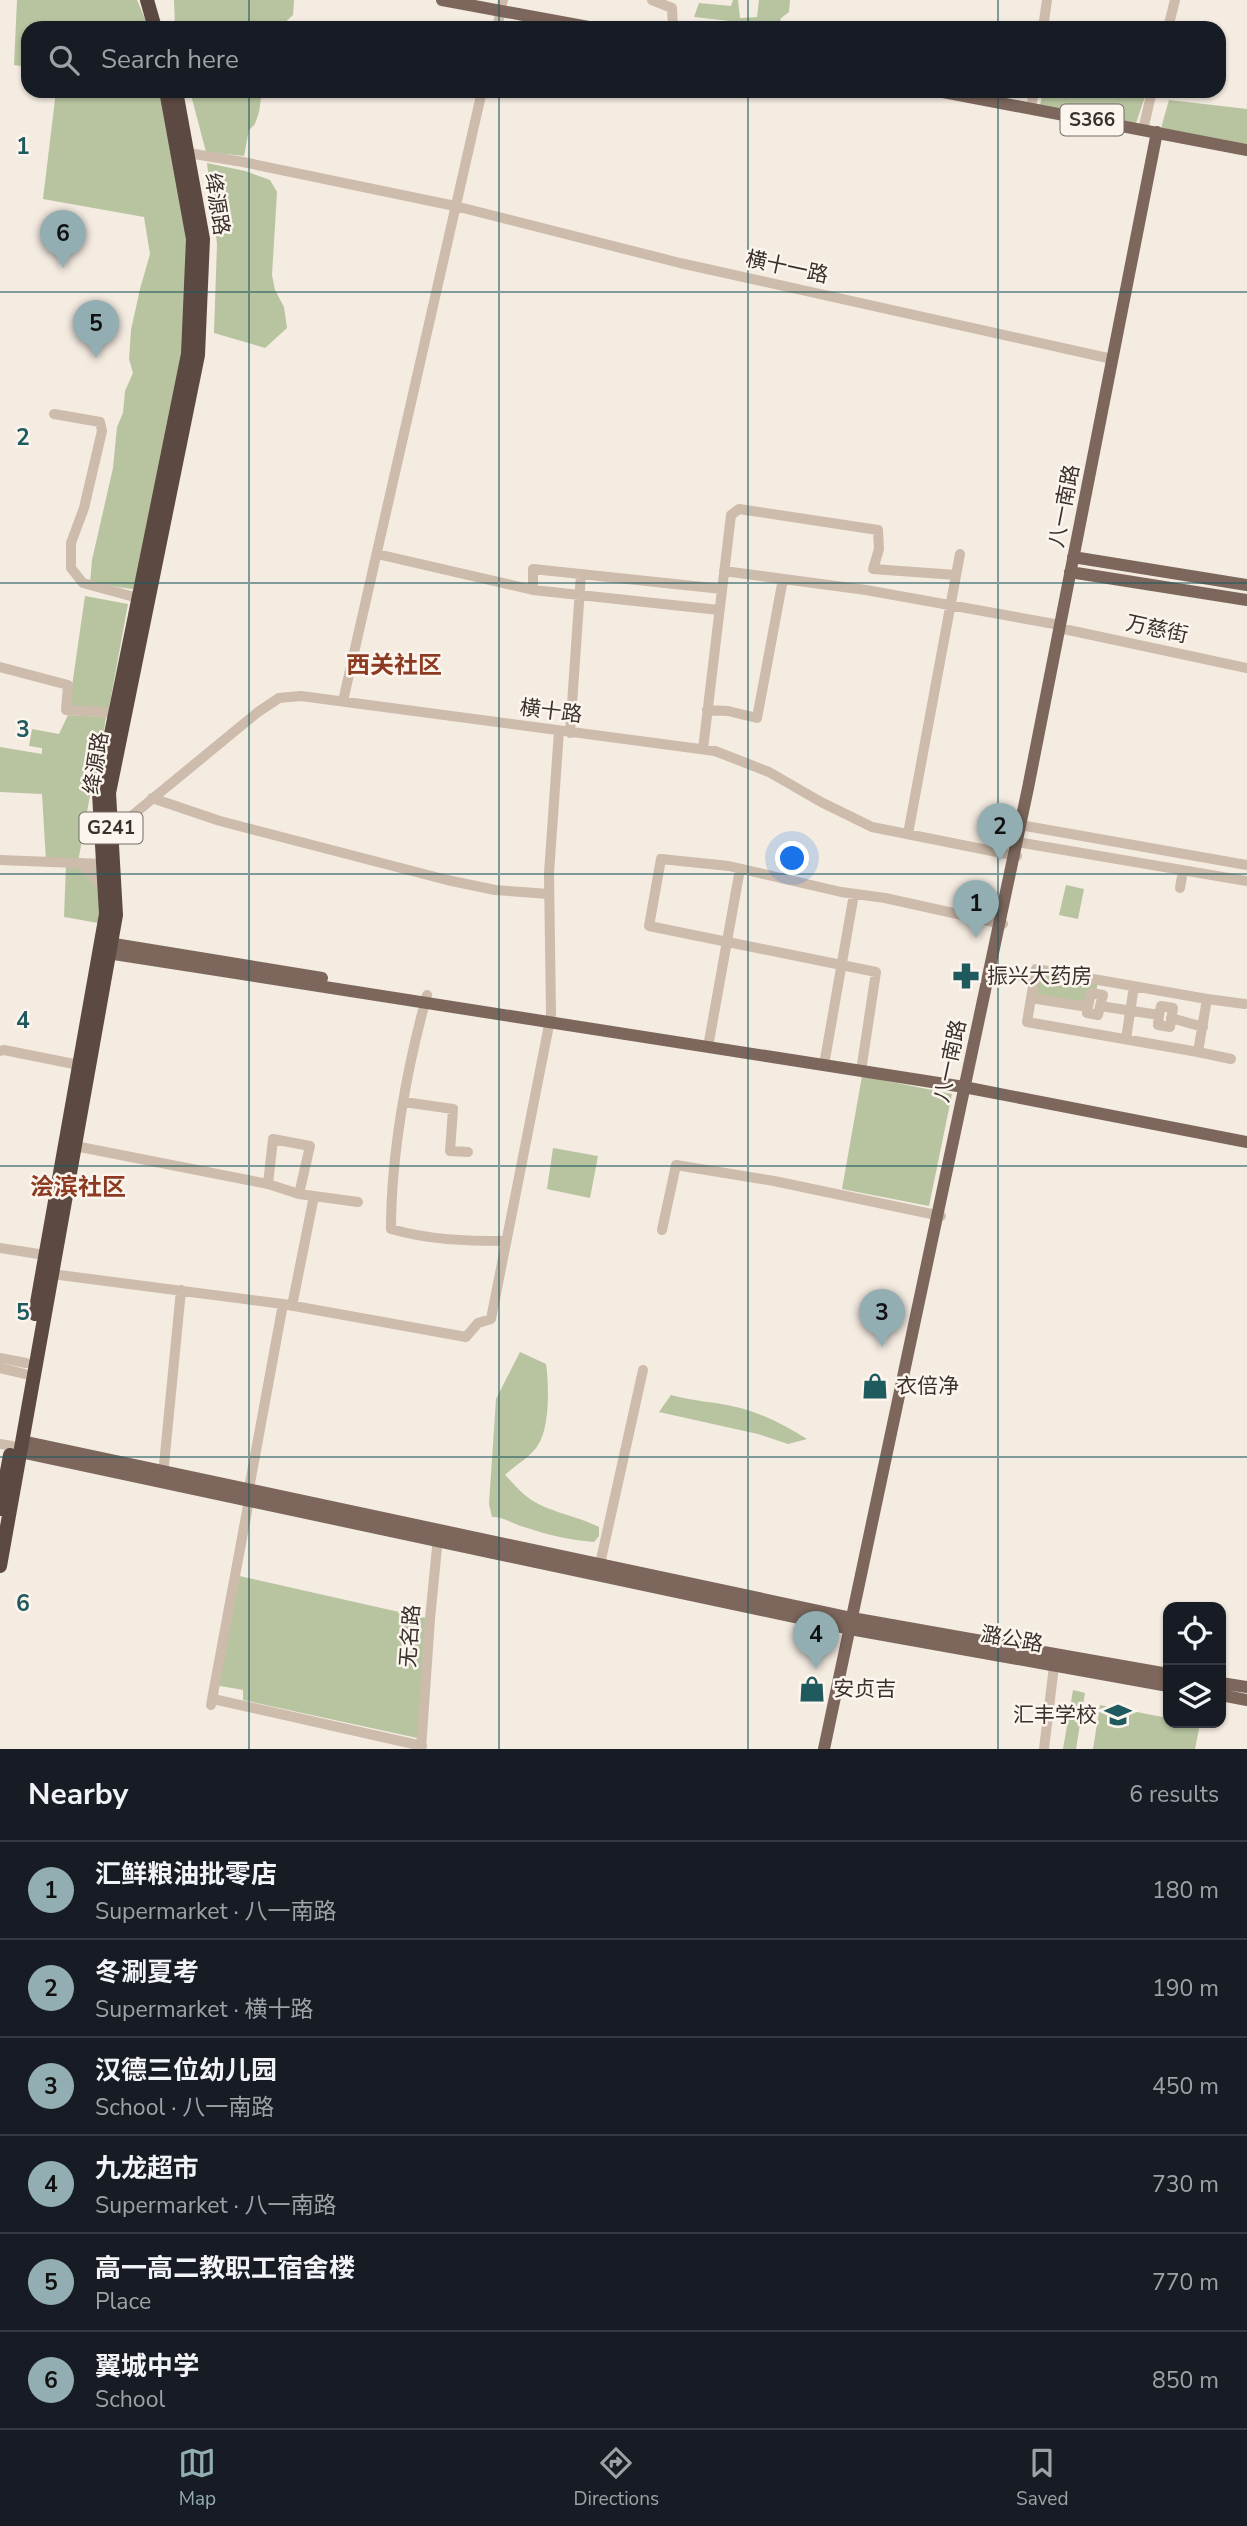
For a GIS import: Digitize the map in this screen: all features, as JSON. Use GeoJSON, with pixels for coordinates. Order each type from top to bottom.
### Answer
{"type":"FeatureCollection","features":[{"type":"Feature","properties":{"kind":"highway"},"geometry":{"type":"LineString","coordinates":[[147,0],[153,21]]}},
{"type":"Feature","properties":{"kind":"highway"},"geometry":{"type":"LineString","coordinates":[[157,0],[162,21]]}},
{"type":"Feature","properties":{"kind":"highway","name":"绛源路"},"geometry":{"type":"LineString","coordinates":[[0,1509],[2,1487],[14,1446],[52,1274],[75,1146],[105,948],[106,914],[99,793],[188,354],[194,239],[167,98]]}},
{"type":"Feature","properties":{"kind":"highway","name":"绛源路"},"geometry":{"type":"LineString","coordinates":[[0,1566],[14,1446],[45,1255],[79,1065],[105,948],[116,915],[110,793],[198,355],[203,239],[177,98]]}},
{"type":"Feature","properties":{"kind":"main road"},"geometry":{"type":"LineString","coordinates":[[442,0],[556,21]]}},
{"type":"Feature","properties":{"kind":"main road","name":"S366"},"geometry":{"type":"LineString","coordinates":[[976,98],[1247,150]]}},
{"type":"Feature","properties":{"kind":"main road","name":"八一南路"},"geometry":{"type":"LineString","coordinates":[[1075,557],[1112,359],[1159,133]]}},
{"type":"Feature","properties":{"kind":"main road","name":"八一南路"},"geometry":{"type":"LineString","coordinates":[[826,1749],[1022,825],[1159,133]]}},
{"type":"Feature","properties":{"kind":"main road"},"geometry":{"type":"LineString","coordinates":[[1075,557],[1247,584]]}},
{"type":"Feature","properties":{"kind":"main road"},"geometry":{"type":"LineString","coordinates":[[1072,572],[1247,600]]}},
{"type":"Feature","properties":{"kind":"main road"},"geometry":{"type":"LineString","coordinates":[[105,948],[967,1085],[1247,1136]]}},
{"type":"Feature","properties":{"kind":"main road"},"geometry":{"type":"LineString","coordinates":[[967,1085],[1247,1142]]}},
{"type":"Feature","properties":{"kind":"main road"},"geometry":{"type":"LineString","coordinates":[[14,1446],[162,1477],[250,1490],[854,1624]]}},
{"type":"Feature","properties":{"kind":"main road"},"geometry":{"type":"LineString","coordinates":[[439,1532],[600,1564],[854,1624]]}},
{"type":"Feature","properties":{"kind":"main road","name":"潞公路"},"geometry":{"type":"LineString","coordinates":[[854,1624],[1054,1666],[1163,1685]]}},
{"type":"Feature","properties":{"kind":"main road","name":"潞公路"},"geometry":{"type":"LineString","coordinates":[[854,1624],[1163,1673]]}},
{"type":"Feature","properties":{"kind":"main road"},"geometry":{"type":"LineString","coordinates":[[1226,1684],[1247,1688]]}},
{"type":"Feature","properties":{"kind":"main road"},"geometry":{"type":"LineString","coordinates":[[1226,1696],[1247,1700]]}},
{"type":"Feature","properties":{"kind":"street"},"geometry":{"type":"LineString","coordinates":[[498,21],[503,0]]}},
{"type":"Feature","properties":{"kind":"street"},"geometry":{"type":"LineString","coordinates":[[652,0],[672,8],[673,21]]}},
{"type":"Feature","properties":{"kind":"street"},"geometry":{"type":"LineString","coordinates":[[1044,21],[1047,0]]}},
{"type":"Feature","properties":{"kind":"street"},"geometry":{"type":"LineString","coordinates":[[1170,21],[1175,0]]}},
{"type":"Feature","properties":{"kind":"street"},"geometry":{"type":"LineString","coordinates":[[343,701],[480,98]]}},
{"type":"Feature","properties":{"kind":"street"},"geometry":{"type":"LineString","coordinates":[[1031,108],[1033,98]]}},
{"type":"Feature","properties":{"kind":"street"},"geometry":{"type":"LineString","coordinates":[[1143,130],[1150,98]]}},
{"type":"Feature","properties":{"kind":"street","name":"横十一路"},"geometry":{"type":"LineString","coordinates":[[188,153],[455,206],[680,263],[1112,359]]}},
{"type":"Feature","properties":{"kind":"street"},"geometry":{"type":"LineString","coordinates":[[54,414],[100,422],[102,431],[84,508],[71,543],[71,568],[83,583],[138,598]]}},
{"type":"Feature","properties":{"kind":"street"},"geometry":{"type":"LineString","coordinates":[[702,749],[731,515],[739,509],[878,530],[880,549],[873,569],[956,575]]}},
{"type":"Feature","properties":{"kind":"street"},"geometry":{"type":"LineString","coordinates":[[377,554],[533,590],[719,610]]}},
{"type":"Feature","properties":{"kind":"street"},"geometry":{"type":"LineString","coordinates":[[908,834],[960,554]]}},
{"type":"Feature","properties":{"kind":"street"},"geometry":{"type":"LineString","coordinates":[[533,590],[533,569],[722,590]]}},
{"type":"Feature","properties":{"kind":"street","name":"万慈街"},"geometry":{"type":"LineString","coordinates":[[724,571],[950,604],[1247,667]]}},
{"type":"Feature","properties":{"kind":"street"},"geometry":{"type":"LineString","coordinates":[[52,1274],[287,1305],[466,1337],[478,1323],[491,1319],[550,1019],[549,894],[564,732],[581,596],[581,574]]}},
{"type":"Feature","properties":{"kind":"street"},"geometry":{"type":"LineString","coordinates":[[707,710],[729,711],[757,718],[783,579]]}},
{"type":"Feature","properties":{"kind":"street"},"geometry":{"type":"LineString","coordinates":[[0,667],[68,685],[65,710],[116,713]]}},
{"type":"Feature","properties":{"kind":"street","name":"横十路"},"geometry":{"type":"LineString","coordinates":[[111,832],[258,712],[279,698],[301,696],[715,751],[769,772],[872,827],[1247,881]]}},
{"type":"Feature","properties":{"kind":"street"},"geometry":{"type":"LineString","coordinates":[[152,798],[220,821],[447,880],[495,890],[549,894]]}},
{"type":"Feature","properties":{"kind":"street"},"geometry":{"type":"LineString","coordinates":[[1022,825],[1247,865]]}},
{"type":"Feature","properties":{"kind":"street"},"geometry":{"type":"LineString","coordinates":[[861,1068],[876,972],[649,926],[661,859],[740,869],[1001,924]]}},
{"type":"Feature","properties":{"kind":"street"},"geometry":{"type":"LineString","coordinates":[[0,860],[103,864]]}},
{"type":"Feature","properties":{"kind":"street"},"geometry":{"type":"LineString","coordinates":[[82,863],[105,890]]}},
{"type":"Feature","properties":{"kind":"street"},"geometry":{"type":"LineString","coordinates":[[709,1044],[740,869]]}},
{"type":"Feature","properties":{"kind":"street"},"geometry":{"type":"LineString","coordinates":[[1180,888],[1182,870]]}},
{"type":"Feature","properties":{"kind":"street"},"geometry":{"type":"LineString","coordinates":[[825,1062],[854,894]]}},
{"type":"Feature","properties":{"kind":"street"},"geometry":{"type":"LineString","coordinates":[[992,969],[1034,980],[1033,982]]}},
{"type":"Feature","properties":{"kind":"street"},"geometry":{"type":"LineString","coordinates":[[1231,1059],[1027,1022],[1036,969],[1245,1004]]}},
{"type":"Feature","properties":{"kind":"street"},"geometry":{"type":"LineString","coordinates":[[1091,1033],[1094,1009],[1091,993],[1097,994],[1099,980]]}},
{"type":"Feature","properties":{"kind":"street"},"geometry":{"type":"LineString","coordinates":[[1126,1039],[1134,986]]}},
{"type":"Feature","properties":{"kind":"street"},"geometry":{"type":"LineString","coordinates":[[1170,993],[1170,1012],[1170,1027],[1158,1025],[1161,1006],[1170,1012],[1203,1027]]}},
{"type":"Feature","properties":{"kind":"street"},"geometry":{"type":"LineString","coordinates":[[1031,998],[1094,1009],[1130,1010],[1159,1015]]}},
{"type":"Feature","properties":{"kind":"street"},"geometry":{"type":"LineString","coordinates":[[426,999],[404,1102],[391,1205],[391,1229],[415,1236],[454,1241],[505,1241]]}},
{"type":"Feature","properties":{"kind":"street"},"geometry":{"type":"LineString","coordinates":[[1198,1052],[1208,999]]}},
{"type":"Feature","properties":{"kind":"street"},"geometry":{"type":"LineString","coordinates":[[1162,1045],[1164,1026]]}},
{"type":"Feature","properties":{"kind":"street"},"geometry":{"type":"LineString","coordinates":[[0,1051],[79,1065]]}},
{"type":"Feature","properties":{"kind":"street"},"geometry":{"type":"LineString","coordinates":[[404,1102],[453,1109],[450,1151],[468,1152]]}},
{"type":"Feature","properties":{"kind":"street"},"geometry":{"type":"LineString","coordinates":[[268,1184],[273,1139],[310,1146],[299,1194]]}},
{"type":"Feature","properties":{"kind":"street"},"geometry":{"type":"LineString","coordinates":[[75,1146],[268,1184],[299,1194],[358,1202]]}},
{"type":"Feature","properties":{"kind":"street"},"geometry":{"type":"LineString","coordinates":[[662,1230],[676,1165],[774,1181],[939,1216]]}},
{"type":"Feature","properties":{"kind":"street"},"geometry":{"type":"LineString","coordinates":[[314,1196],[287,1305],[212,1702],[422,1747]]}},
{"type":"Feature","properties":{"kind":"street"},"geometry":{"type":"LineString","coordinates":[[0,1248],[45,1255]]}},
{"type":"Feature","properties":{"kind":"street"},"geometry":{"type":"LineString","coordinates":[[162,1477],[181,1290]]}},
{"type":"Feature","properties":{"kind":"street"},"geometry":{"type":"LineString","coordinates":[[0,1357],[26,1368]]}},
{"type":"Feature","properties":{"kind":"street"},"geometry":{"type":"LineString","coordinates":[[0,1368],[26,1368]]}},
{"type":"Feature","properties":{"kind":"street"},"geometry":{"type":"LineString","coordinates":[[600,1564],[643,1370]]}},
{"type":"Feature","properties":{"kind":"street","name":"无名路"},"geometry":{"type":"LineString","coordinates":[[422,1747],[430,1619],[439,1532]]}},
{"type":"Feature","properties":{"kind":"street"},"geometry":{"type":"LineString","coordinates":[[1044,1749],[1054,1666]]}},
{"type":"Feature","properties":{"kind":"green space"},"geometry":{"type":"Polygon","coordinates":[[[17,0],[137,0],[146,21],[21,21],[21,66],[14,65],[17,0]]]}},
{"type":"Feature","properties":{"kind":"green space"},"geometry":{"type":"Polygon","coordinates":[[[174,0],[294,0],[293,15],[287,21],[175,21],[174,0]]]}},
{"type":"Feature","properties":{"kind":"green space"},"geometry":{"type":"Polygon","coordinates":[[[733,0],[738,0],[740,18],[757,17],[759,0],[790,0],[789,12],[781,21],[730,21],[694,17],[699,3],[731,6],[733,0]]]}},
{"type":"Feature","properties":{"kind":"green space"},"geometry":{"type":"Polygon","coordinates":[[[55,98],[164,98],[187,218],[184,355],[136,586],[132,589],[90,583],[92,560],[113,468],[117,427],[123,413],[125,391],[133,373],[129,359],[131,330],[150,254],[144,217],[43,199],[55,98]]]}},
{"type":"Feature","properties":{"kind":"green space"},"geometry":{"type":"Polygon","coordinates":[[[192,98],[261,98],[255,124],[249,130],[244,156],[206,152],[192,98]]]}},
{"type":"Feature","properties":{"kind":"green space"},"geometry":{"type":"Polygon","coordinates":[[[1042,98],[1145,98],[1136,123],[1040,105],[1042,98]]]}},
{"type":"Feature","properties":{"kind":"green space"},"geometry":{"type":"Polygon","coordinates":[[[1169,100],[1247,109],[1247,144],[1161,128],[1169,100]]]}},
{"type":"Feature","properties":{"kind":"green space"},"geometry":{"type":"Polygon","coordinates":[[[207,163],[245,171],[270,180],[277,192],[272,275],[275,290],[284,307],[287,328],[265,348],[214,333],[217,244],[207,163]]]}},
{"type":"Feature","properties":{"kind":"green space"},"geometry":{"type":"Polygon","coordinates":[[[85,596],[128,604],[109,708],[69,707],[85,596]]]}},
{"type":"Feature","properties":{"kind":"green space"},"geometry":{"type":"Polygon","coordinates":[[[68,715],[106,717],[95,789],[91,790],[78,862],[103,864],[104,924],[64,917],[66,863],[46,861],[42,794],[0,792],[0,747],[42,754],[42,748],[29,746],[32,729],[59,734],[68,715]]]}},
{"type":"Feature","properties":{"kind":"green space"},"geometry":{"type":"Polygon","coordinates":[[[1066,885],[1084,889],[1078,919],[1059,915],[1066,885]]]}},
{"type":"Feature","properties":{"kind":"green space"},"geometry":{"type":"Polygon","coordinates":[[[1040,972],[1098,982],[1096,992],[1086,1004],[1036,997],[1040,972]]]}},
{"type":"Feature","properties":{"kind":"green space"},"geometry":{"type":"Polygon","coordinates":[[[862,1076],[952,1094],[929,1206],[842,1189],[862,1076]]]}},
{"type":"Feature","properties":{"kind":"green space"},"geometry":{"type":"Polygon","coordinates":[[[553,1148],[598,1156],[590,1198],[547,1189],[553,1148]]]}},
{"type":"Feature","properties":{"kind":"green space"},"geometry":{"type":"Polygon","coordinates":[[[520,1352],[546,1364],[547,1417],[542,1437],[535,1449],[505,1475],[523,1494],[537,1503],[599,1527],[599,1536],[594,1542],[550,1535],[492,1517],[489,1504],[496,1399],[520,1352]]]}},
{"type":"Feature","properties":{"kind":"green space"},"geometry":{"type":"Polygon","coordinates":[[[671,1395],[746,1410],[773,1420],[807,1439],[788,1444],[758,1434],[659,1412],[671,1395]]]}},
{"type":"Feature","properties":{"kind":"green space"},"geometry":{"type":"Polygon","coordinates":[[[235,1575],[430,1619],[422,1739],[243,1700],[243,1690],[215,1685],[235,1575]]]}},
{"type":"Feature","properties":{"kind":"green space"},"geometry":{"type":"Polygon","coordinates":[[[1073,1690],[1085,1693],[1076,1749],[1063,1749],[1073,1690]]]}},
{"type":"Feature","properties":{"kind":"green space"},"geometry":{"type":"Polygon","coordinates":[[[1100,1705],[1163,1717],[1163,1728],[1199,1728],[1195,1749],[1093,1749],[1100,1705]]]}},
{"type":"Feature","properties":{"kind":"place","name":"翼城中学"},"geometry":{"type":"Point","coordinates":[63,268]}},
{"type":"Feature","properties":{"kind":"place","name":"高一高二教职工宿舍楼"},"geometry":{"type":"Point","coordinates":[96,358]}},
{"type":"Feature","properties":{"kind":"place","name":"冬涮夏考"},"geometry":{"type":"Point","coordinates":[1000,861]}},
{"type":"Feature","properties":{"kind":"place","name":"汇鲜粮油批零店"},"geometry":{"type":"Point","coordinates":[976,938]}},
{"type":"Feature","properties":{"kind":"place","name":"振兴大药房"},"geometry":{"type":"Point","coordinates":[966,976]}},
{"type":"Feature","properties":{"kind":"place","name":"汉德三位幼儿园"},"geometry":{"type":"Point","coordinates":[882,1347]}},
{"type":"Feature","properties":{"kind":"place","name":"衣倍净"},"geometry":{"type":"Point","coordinates":[875,1386]}},
{"type":"Feature","properties":{"kind":"place","name":"九龙超市"},"geometry":{"type":"Point","coordinates":[816,1669]}},
{"type":"Feature","properties":{"kind":"place","name":"安贞吉"},"geometry":{"type":"Point","coordinates":[812,1689]}},
{"type":"Feature","properties":{"kind":"place","name":"汇丰学校"},"geometry":{"type":"Point","coordinates":[1118,1715]}},
{"type":"Feature","properties":{"kind":"district","name":"西关社区"},"geometry":{"type":"Point","coordinates":[394,665]}},
{"type":"Feature","properties":{"kind":"district","name":"浍滨社区"},"geometry":{"type":"Point","coordinates":[78,1187]}}]}
